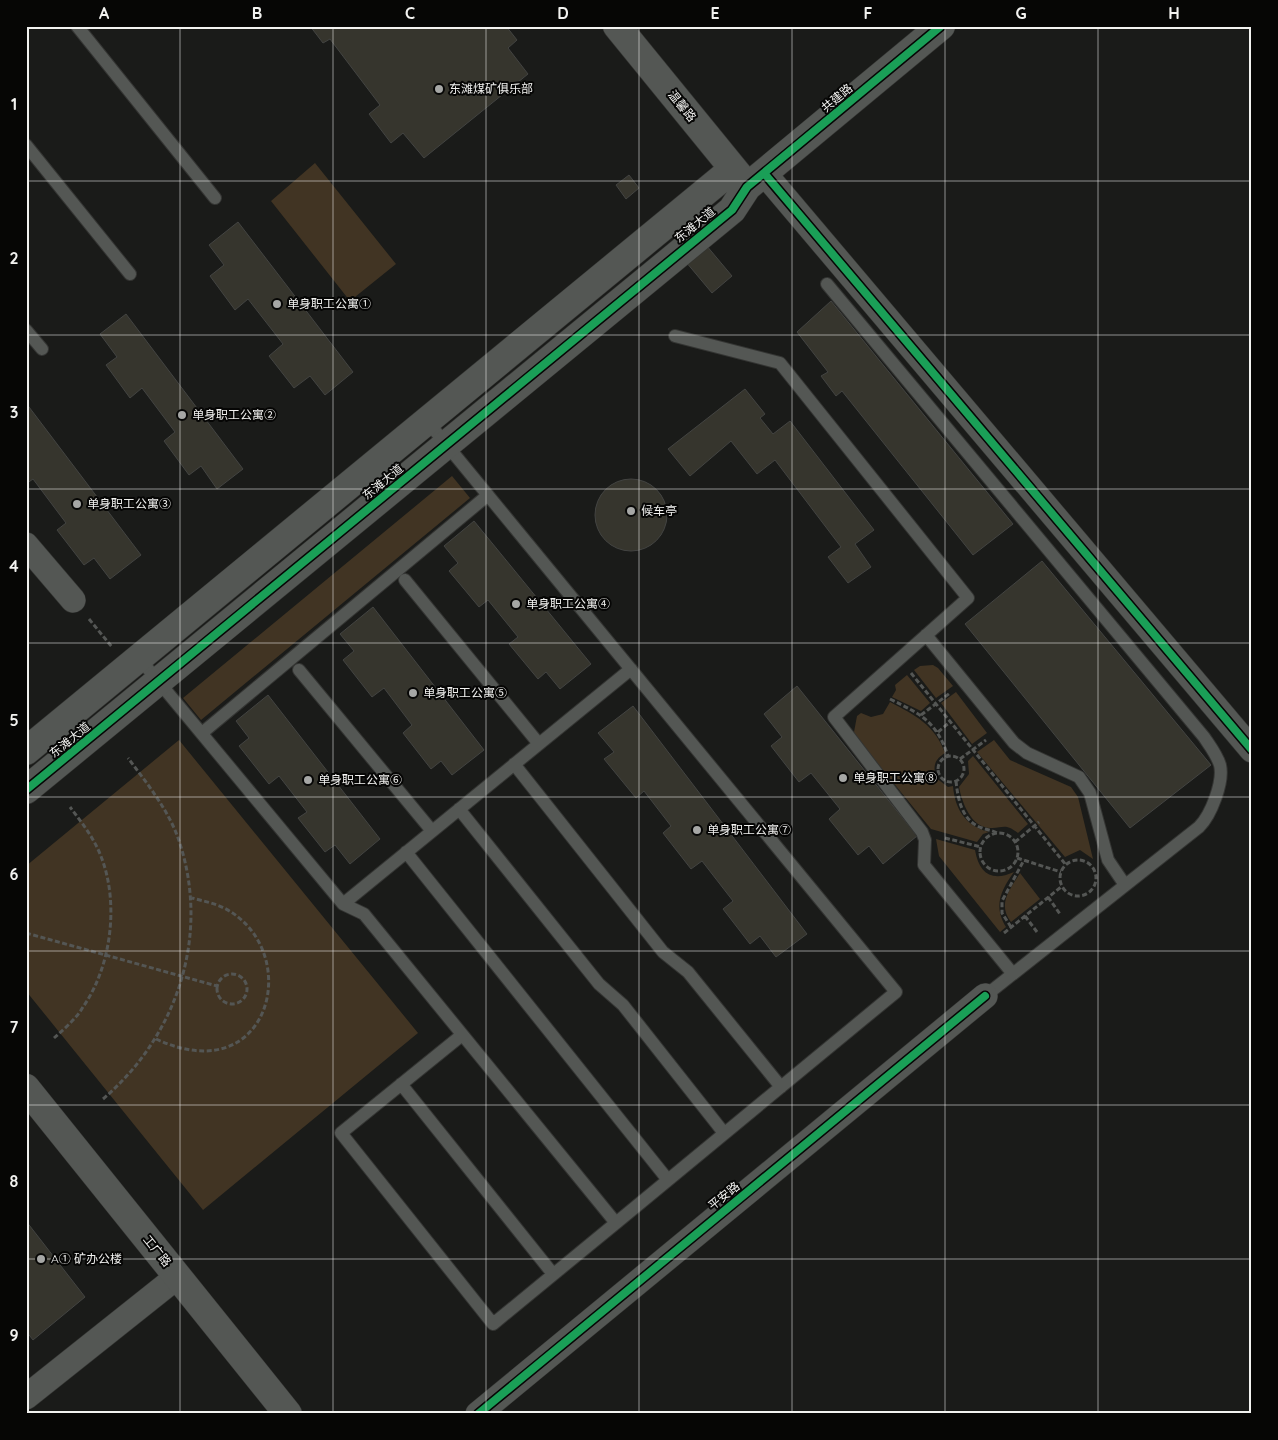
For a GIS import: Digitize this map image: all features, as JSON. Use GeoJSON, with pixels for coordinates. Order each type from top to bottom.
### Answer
{"type":"FeatureCollection","features":[{"type":"Feature","properties":{"kind":"street","name":"温馨路"},"geometry":{"type":"LineString","coordinates":[[617,26],[748,176]]}},
{"type":"Feature","properties":{"kind":"street","name":"共建路"},"geometry":{"type":"LineString","coordinates":[[748,176],[941,26]]}},
{"type":"Feature","properties":{"kind":"street","name":"东滩大道"},"geometry":{"type":"LineString","coordinates":[[26,751],[427,421],[748,176]]}},
{"type":"Feature","properties":{"kind":"street","name":"东滩大道"},"geometry":{"type":"LineString","coordinates":[[26,790],[732,210],[748,176]]}},
{"type":"Feature","properties":{"kind":"street"},"geometry":{"type":"LineString","coordinates":[[748,176],[1252,750]]}},
{"type":"Feature","properties":{"kind":"street"},"geometry":{"type":"LineString","coordinates":[[26,545],[73,600]]}},
{"type":"Feature","properties":{"kind":"street","name":"平安路"},"geometry":{"type":"LineString","coordinates":[[478,1414],[985,996]]}},
{"type":"Feature","properties":{"kind":"street","name":"工广路"},"geometry":{"type":"LineString","coordinates":[[26,1088],[288,1414]]}},
{"type":"Feature","properties":{"kind":"street"},"geometry":{"type":"LineString","coordinates":[[26,1396],[178,1276]]}},
{"type":"Feature","properties":{"kind":"lane"},"geometry":{"type":"LineString","coordinates":[[77,26],[215,198]]}},
{"type":"Feature","properties":{"kind":"lane"},"geometry":{"type":"LineString","coordinates":[[26,145],[130,274]]}},
{"type":"Feature","properties":{"kind":"lane"},"geometry":{"type":"LineString","coordinates":[[827,284],[1198,730],[1220,766],[1220,778],[1207,818],[985,996]]}},
{"type":"Feature","properties":{"kind":"lane"},"geometry":{"type":"LineString","coordinates":[[26,330],[42,349]]}},
{"type":"Feature","properties":{"kind":"lane"},"geometry":{"type":"LineString","coordinates":[[675,336],[780,363],[968,598],[834,718],[922,832],[925,840],[924,864],[1013,974]]}},
{"type":"Feature","properties":{"kind":"lane"},"geometry":{"type":"LineString","coordinates":[[427,421],[896,992],[493,1324],[341,1133],[462,1034]]}},
{"type":"Feature","properties":{"kind":"lane"},"geometry":{"type":"LineString","coordinates":[[202,733],[488,495]]}},
{"type":"Feature","properties":{"kind":"lane"},"geometry":{"type":"LineString","coordinates":[[405,580],[539,744]]}},
{"type":"Feature","properties":{"kind":"lane"},"geometry":{"type":"LineString","coordinates":[[926,636],[1014,743],[1027,753],[1078,777],[1090,793],[1108,860],[1125,885]]}},
{"type":"Feature","properties":{"kind":"lane"},"geometry":{"type":"LineString","coordinates":[[134,662],[159,681],[342,904],[364,914],[616,1222]]}},
{"type":"Feature","properties":{"kind":"lane"},"geometry":{"type":"LineString","coordinates":[[342,904],[631,669]]}},
{"type":"Feature","properties":{"kind":"lane"},"geometry":{"type":"LineString","coordinates":[[299,670],[432,831]]}},
{"type":"Feature","properties":{"kind":"lane"},"geometry":{"type":"LineString","coordinates":[[514,764],[663,952],[688,972],[781,1086]]}},
{"type":"Feature","properties":{"kind":"lane"},"geometry":{"type":"LineString","coordinates":[[459,809],[599,984],[623,1005],[724,1133]]}},
{"type":"Feature","properties":{"kind":"lane"},"geometry":{"type":"LineString","coordinates":[[406,852],[668,1180]]}},
{"type":"Feature","properties":{"kind":"lane"},"geometry":{"type":"LineString","coordinates":[[401,1084],[554,1274]]}},
{"type":"Feature","properties":{"kind":"path"},"geometry":{"type":"LineString","coordinates":[[73,600],[134,662]]}},
{"type":"Feature","properties":{"kind":"path"},"geometry":{"type":"LineString","coordinates":[[900,659],[1066,864]]}},
{"type":"Feature","properties":{"kind":"path"},"geometry":{"type":"LineString","coordinates":[[921,715],[964,682]]}},
{"type":"Feature","properties":{"kind":"path"},"geometry":{"type":"LineString","coordinates":[[890,699],[921,715],[938,732],[948,756]]}},
{"type":"Feature","properties":{"kind":"path"},"geometry":{"type":"LineString","coordinates":[[938,732],[950,722]]}},
{"type":"Feature","properties":{"kind":"path"},"geometry":{"type":"LineString","coordinates":[[960,760],[1002,728]]}},
{"type":"Feature","properties":{"kind":"path"},"geometry":{"type":"LineString","coordinates":[[956,781],[943,780],[938,773],[941,760],[948,756],[960,760]]}},
{"type":"Feature","properties":{"kind":"path"},"geometry":{"type":"LineString","coordinates":[[103,1099],[135,1069],[156,1039],[174,1004],[184,976],[189,948],[192,898],[186,866],[172,826],[150,787],[128,758]]}},
{"type":"Feature","properties":{"kind":"path"},"geometry":{"type":"LineString","coordinates":[[960,760],[964,772],[956,781],[958,801],[966,816],[982,828],[1009,836],[1015,842],[1018,852],[1017,858],[1014,863],[1004,870],[992,869],[983,862],[981,847],[986,838],[997,833]]}},
{"type":"Feature","properties":{"kind":"path"},"geometry":{"type":"LineString","coordinates":[[54,1038],[83,1009],[96,984],[105,955],[111,907],[106,870],[95,843],[70,807]]}},
{"type":"Feature","properties":{"kind":"path"},"geometry":{"type":"LineString","coordinates":[[1015,842],[1039,822]]}},
{"type":"Feature","properties":{"kind":"path"},"geometry":{"type":"LineString","coordinates":[[922,832],[981,847]]}},
{"type":"Feature","properties":{"kind":"path"},"geometry":{"type":"LineString","coordinates":[[1017,858],[1061,872]]}},
{"type":"Feature","properties":{"kind":"path"},"geometry":{"type":"LineString","coordinates":[[1011,928],[1002,914],[1002,901],[1024,860]]}},
{"type":"Feature","properties":{"kind":"path"},"geometry":{"type":"LineString","coordinates":[[1073,860],[1085,861],[1094,869],[1096,881],[1090,892],[1078,897],[1066,893],[1061,887],[1059,877],[1066,864],[1073,860]]}},
{"type":"Feature","properties":{"kind":"path"},"geometry":{"type":"LineString","coordinates":[[1001,935],[1061,887]]}},
{"type":"Feature","properties":{"kind":"path"},"geometry":{"type":"LineString","coordinates":[[156,1039],[191,1051],[220,1050],[244,1039],[257,1026],[265,1010],[270,985],[267,965],[262,950],[250,930],[225,908],[192,898]]}},
{"type":"Feature","properties":{"kind":"path"},"geometry":{"type":"LineString","coordinates":[[26,933],[217,986]]}},
{"type":"Feature","properties":{"kind":"path"},"geometry":{"type":"LineString","coordinates":[[237,975],[245,982],[247,991],[238,1002],[229,1004],[221,999],[217,986],[223,977],[237,975]]}},
{"type":"Feature","properties":{"kind":"shaded area"},"geometry":{"type":"Polygon","coordinates":[[[315,163],[396,264],[350,301],[271,201],[315,163]]]}},
{"type":"Feature","properties":{"kind":"shaded area"},"geometry":{"type":"Polygon","coordinates":[[[452,476],[470,498],[201,720],[183,698],[452,476]]]}},
{"type":"Feature","properties":{"kind":"shaded area"},"geometry":{"type":"Polygon","coordinates":[[[933,665],[938,668],[953,686],[936,698],[914,670],[920,666],[933,665]]]}},
{"type":"Feature","properties":{"kind":"shaded area"},"geometry":{"type":"Polygon","coordinates":[[[907,675],[930,703],[921,711],[892,697],[896,690],[895,685],[907,675]]]}},
{"type":"Feature","properties":{"kind":"shaded area"},"geometry":{"type":"Polygon","coordinates":[[[956,692],[987,733],[972,744],[941,703],[956,692]]]}},
{"type":"Feature","properties":{"kind":"shaded area"},"geometry":{"type":"Polygon","coordinates":[[[890,702],[916,716],[930,728],[941,743],[945,753],[935,764],[936,778],[948,787],[953,786],[956,802],[963,816],[974,826],[989,832],[983,834],[977,842],[931,829],[856,737],[854,732],[857,716],[861,713],[871,717],[883,714],[890,702]]]}},
{"type":"Feature","properties":{"kind":"shaded area"},"geometry":{"type":"Polygon","coordinates":[[[179,740],[418,1033],[203,1210],[26,991],[26,866],[179,740]]]}},
{"type":"Feature","properties":{"kind":"shaded area"},"geometry":{"type":"Polygon","coordinates":[[[994,740],[1010,760],[1071,787],[1078,797],[1093,859],[1080,850],[1065,857],[977,752],[994,740]]]}},
{"type":"Feature","properties":{"kind":"shaded area"},"geometry":{"type":"Polygon","coordinates":[[[973,756],[1028,824],[1018,833],[1011,828],[985,827],[978,824],[969,814],[962,800],[959,787],[969,774],[968,761],[973,756]]]}},
{"type":"Feature","properties":{"kind":"shaded area"},"geometry":{"type":"Polygon","coordinates":[[[936,839],[975,850],[980,865],[988,874],[999,876],[1014,872],[1005,885],[1000,898],[1000,912],[1006,927],[1000,932],[939,856],[936,839]]]}},
{"type":"Feature","properties":{"kind":"shaded area"},"geometry":{"type":"Polygon","coordinates":[[[1020,873],[1040,899],[1011,922],[1005,909],[1006,897],[1020,873]]]}},
{"type":"Feature","properties":{"kind":"building","name":"东滩煤矿俱乐部"},"geometry":{"type":"Polygon","coordinates":[[[310,26],[506,26],[517,40],[508,48],[528,74],[424,158],[403,133],[391,143],[369,114],[380,105],[330,39],[323,43],[310,26]]]}},
{"type":"Feature","properties":{"kind":"building"},"geometry":{"type":"Polygon","coordinates":[[[629,175],[639,188],[626,199],[616,185],[629,175]]]}},
{"type":"Feature","properties":{"kind":"building","name":"单身职工公寓①"},"geometry":{"type":"Polygon","coordinates":[[[238,222],[353,372],[325,395],[310,376],[294,388],[269,356],[283,344],[248,299],[235,310],[210,276],[224,265],[209,245],[238,222]]]}},
{"type":"Feature","properties":{"kind":"building"},"geometry":{"type":"Polygon","coordinates":[[[706,245],[732,276],[712,293],[686,262],[706,245]]]}},
{"type":"Feature","properties":{"kind":"building"},"geometry":{"type":"Polygon","coordinates":[[[831,301],[1013,524],[973,555],[842,391],[836,396],[821,376],[828,372],[797,332],[831,301]]]}},
{"type":"Feature","properties":{"kind":"building","name":"单身职工公寓②"},"geometry":{"type":"Polygon","coordinates":[[[126,314],[243,469],[217,489],[201,466],[189,475],[164,441],[175,432],[142,388],[130,398],[106,365],[117,357],[100,334],[126,314]]]}},
{"type":"Feature","properties":{"kind":"building"},"geometry":{"type":"Polygon","coordinates":[[[745,389],[765,414],[760,418],[773,434],[790,421],[874,530],[855,544],[871,567],[848,583],[828,557],[841,547],[775,460],[757,474],[731,441],[690,476],[668,449],[745,389]]]}},
{"type":"Feature","properties":{"kind":"building","name":"单身职工公寓③"},"geometry":{"type":"Polygon","coordinates":[[[26,403],[141,555],[110,579],[94,558],[84,565],[57,530],[66,523],[33,479],[26,484],[26,403]]]}},
{"type":"Feature","properties":{"kind":"building","name":"候车亭"},"geometry":{"type":"Polygon","coordinates":[[[638,479],[657,489],[665,501],[667,515],[665,529],[657,541],[645,549],[624,551],[605,541],[597,529],[595,508],[605,489],[617,481],[638,479]]]}},
{"type":"Feature","properties":{"kind":"building","name":"单身职工公寓④"},"geometry":{"type":"Polygon","coordinates":[[[474,521],[591,664],[560,689],[546,672],[538,679],[509,644],[518,637],[488,600],[479,607],[449,571],[458,563],[444,546],[474,521]]]}},
{"type":"Feature","properties":{"kind":"building"},"geometry":{"type":"Polygon","coordinates":[[[1042,561],[1211,765],[1130,828],[965,624],[1042,561]]]}},
{"type":"Feature","properties":{"kind":"building","name":"单身职工公寓⑤"},"geometry":{"type":"Polygon","coordinates":[[[373,607],[484,750],[452,775],[441,761],[431,769],[403,733],[412,725],[384,688],[372,697],[343,660],[354,651],[340,634],[373,607]]]}},
{"type":"Feature","properties":{"kind":"building","name":"单身职工公寓⑧"},"geometry":{"type":"Polygon","coordinates":[[[797,686],[917,836],[883,864],[869,846],[858,855],[829,819],[840,809],[811,773],[799,782],[771,746],[782,737],[764,714],[797,686]]]}},
{"type":"Feature","properties":{"kind":"building","name":"单身职工公寓⑥"},"geometry":{"type":"Polygon","coordinates":[[[268,695],[380,839],[350,864],[335,845],[325,852],[298,818],[307,812],[279,776],[269,784],[239,746],[249,738],[236,721],[268,695]]]}},
{"type":"Feature","properties":{"kind":"building","name":"单身职工公寓⑦"},"geometry":{"type":"Polygon","coordinates":[[[633,706],[807,934],[776,957],[760,936],[750,944],[723,909],[733,901],[702,861],[691,869],[663,833],[671,826],[644,791],[636,798],[604,759],[614,752],[598,733],[633,706]]]}},
{"type":"Feature","properties":{"kind":"building","name":"A① 矿办公楼"},"geometry":{"type":"Polygon","coordinates":[[[26,1221],[85,1297],[33,1340],[26,1331],[26,1221]]]}},
{"type":"Feature","properties":{"kind":"cycle path"},"geometry":{"type":"LineString","coordinates":[[26,790],[732,210],[747,187],[941,26]]}},
{"type":"Feature","properties":{"kind":"cycle path"},"geometry":{"type":"LineString","coordinates":[[764,173],[1252,750]]}},
{"type":"Feature","properties":{"kind":"cycle path"},"geometry":{"type":"LineString","coordinates":[[478,1414],[985,996]]}},
{"type":"Feature","properties":{"kind":"place","name":"东滩煤矿俱乐部"},"geometry":{"type":"Point","coordinates":[439,89]}},
{"type":"Feature","properties":{"kind":"place","name":"单身职工公寓①"},"geometry":{"type":"Point","coordinates":[277,304]}},
{"type":"Feature","properties":{"kind":"place","name":"单身职工公寓②"},"geometry":{"type":"Point","coordinates":[182,415]}},
{"type":"Feature","properties":{"kind":"place","name":"单身职工公寓③"},"geometry":{"type":"Point","coordinates":[77,504]}},
{"type":"Feature","properties":{"kind":"place","name":"候车亭"},"geometry":{"type":"Point","coordinates":[631,511]}},
{"type":"Feature","properties":{"kind":"place","name":"单身职工公寓④"},"geometry":{"type":"Point","coordinates":[516,604]}},
{"type":"Feature","properties":{"kind":"place","name":"单身职工公寓⑤"},"geometry":{"type":"Point","coordinates":[413,693]}},
{"type":"Feature","properties":{"kind":"place","name":"单身职工公寓⑧"},"geometry":{"type":"Point","coordinates":[843,778]}},
{"type":"Feature","properties":{"kind":"place","name":"单身职工公寓⑥"},"geometry":{"type":"Point","coordinates":[308,780]}},
{"type":"Feature","properties":{"kind":"place","name":"单身职工公寓⑦"},"geometry":{"type":"Point","coordinates":[697,830]}},
{"type":"Feature","properties":{"kind":"place","name":"A① 矿办公楼"},"geometry":{"type":"Point","coordinates":[41,1259]}}]}
